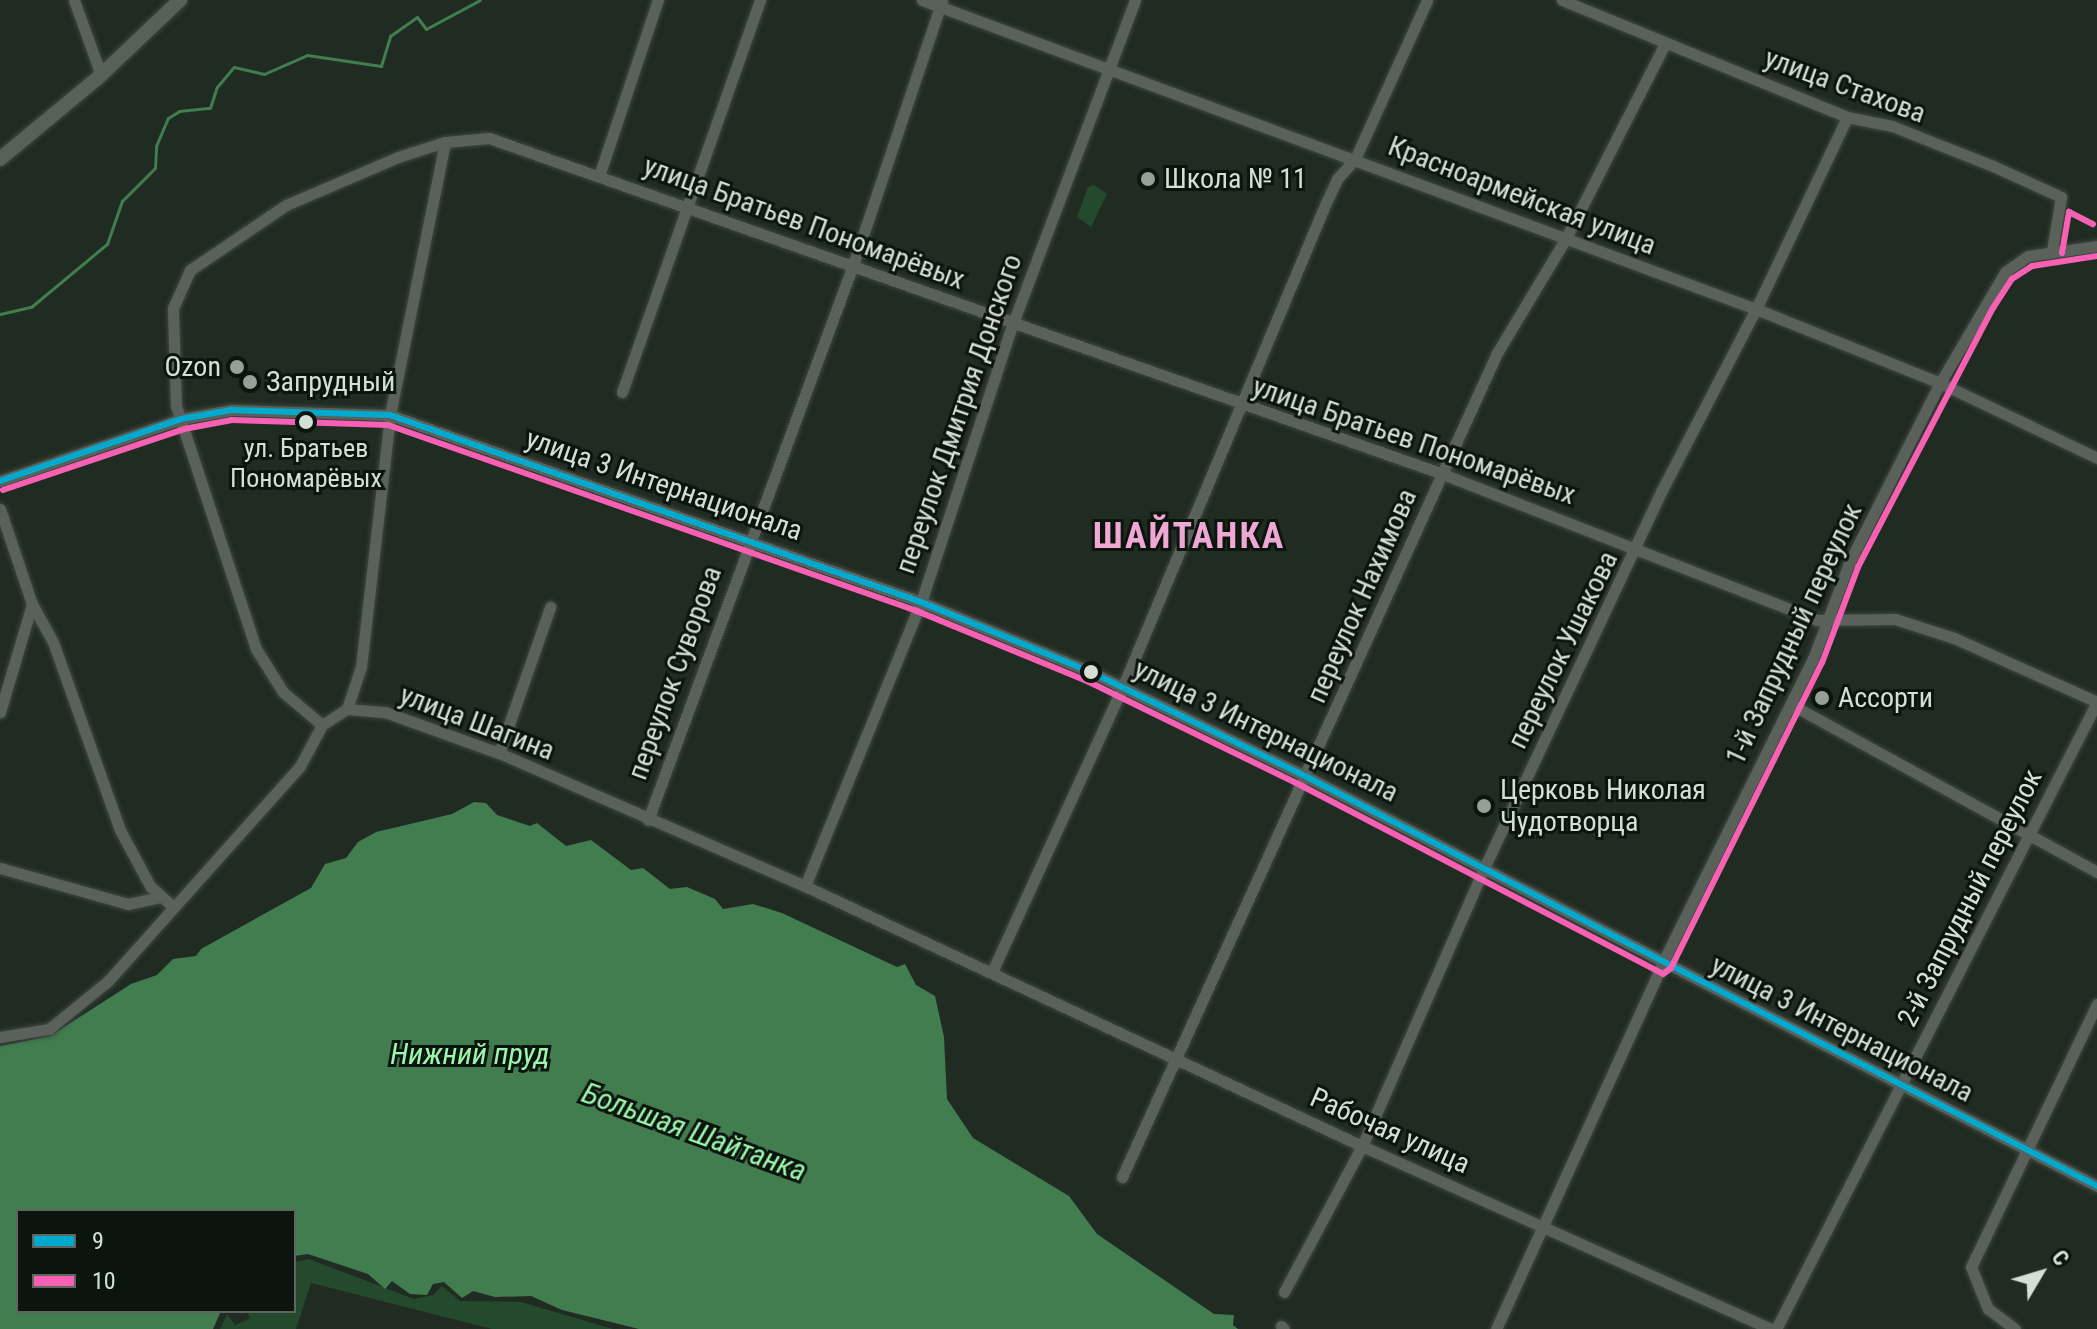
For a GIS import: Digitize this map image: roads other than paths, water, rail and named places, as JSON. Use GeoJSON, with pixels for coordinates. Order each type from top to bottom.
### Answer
{"type":"FeatureCollection","features":[{"type":"Feature","properties":{"kind":"main road"},"geometry":{"type":"LineString","coordinates":[[0,159],[101,75],[180,0]]}},
{"type":"Feature","properties":{"kind":"street"},"geometry":{"type":"LineString","coordinates":[[74,0],[101,75]]}},
{"type":"Feature","properties":{"kind":"street"},"geometry":{"type":"LineString","coordinates":[[599,176],[658,0]]}},
{"type":"Feature","properties":{"kind":"street"},"geometry":{"type":"LineString","coordinates":[[622,392],[760,0]]}},
{"type":"Feature","properties":{"kind":"street","name":"Красноармейская улица"},"geometry":{"type":"LineString","coordinates":[[922,0],[941,3],[1756,309],[1940,383],[2097,458]]}},
{"type":"Feature","properties":{"kind":"street","name":"переулок Дмитрия Донского"},"geometry":{"type":"LineString","coordinates":[[805,886],[921,602],[1013,323],[1135,0]]}},
{"type":"Feature","properties":{"kind":"street"},"geometry":{"type":"LineString","coordinates":[[992,972],[1123,686],[1337,179],[1355,159],[1427,0]]}},
{"type":"Feature","properties":{"kind":"street","name":"улица Стахова"},"geometry":{"type":"LineString","coordinates":[[1562,0],[1847,117],[1892,126],[2061,197],[2052,251]]}},
{"type":"Feature","properties":{"kind":"street","name":"переулок Суворова"},"geometry":{"type":"LineString","coordinates":[[648,820],[748,540],[853,265],[941,3]]}},
{"type":"Feature","properties":{"kind":"street","name":"переулок Нахимова"},"geometry":{"type":"LineString","coordinates":[[1122,1177],[1307,777],[1497,353],[1566,238],[1665,44]]}},
{"type":"Feature","properties":{"kind":"street","name":"переулок Ушакова"},"geometry":{"type":"LineString","coordinates":[[1284,1292],[1362,1146],[1484,868],[1847,117]]}},
{"type":"Feature","properties":{"kind":"street","name":"улица Братьев Пономарёвых"},"geometry":{"type":"LineString","coordinates":[[322,725],[283,692],[256,649],[181,419],[173,380],[173,308],[190,270],[246,228],[322,186],[445,142],[489,138],[853,265],[1241,407],[1443,474],[1639,547],[1817,620],[1895,619],[1954,638],[2097,702]]}},
{"type":"Feature","properties":{"kind":"street"},"geometry":{"type":"LineString","coordinates":[[0,1037],[49,1029],[71,1015],[130,958],[172,906],[300,766],[322,725],[347,709],[361,667],[390,415],[445,142]]}},
{"type":"Feature","properties":{"kind":"street","name":"1-й Запрудный переулок"},"geometry":{"type":"LineString","coordinates":[[1496,1329],[1662,964],[1792,705],[1849,563],[1940,383],[2005,272],[2028,256],[2097,246]]}},
{"type":"Feature","properties":{"kind":"street","name":"улица 3 Интернационала"},"geometry":{"type":"LineString","coordinates":[[0,481],[181,419],[231,410],[390,415],[921,602],[1123,686],[1307,777],[1662,964],[2097,1186]]}},
{"type":"Feature","properties":{"kind":"street"},"geometry":{"type":"LineString","coordinates":[[0,509],[32,604],[53,642],[120,830],[161,897],[172,906]]}},
{"type":"Feature","properties":{"kind":"street"},"geometry":{"type":"LineString","coordinates":[[0,712],[32,604]]}},
{"type":"Feature","properties":{"kind":"street"},"geometry":{"type":"LineString","coordinates":[[499,753],[550,607]]}},
{"type":"Feature","properties":{"kind":"street","name":"2-й Запрудный переулок"},"geometry":{"type":"LineString","coordinates":[[1774,1329],[1902,1086],[1961,959],[2097,702]]}},
{"type":"Feature","properties":{"kind":"street"},"geometry":{"type":"LineString","coordinates":[[1792,705],[2097,872]]}},
{"type":"Feature","properties":{"kind":"street","name":"улица Шагина"},"geometry":{"type":"LineString","coordinates":[[347,709],[385,712],[499,753],[805,886],[992,972]]}},
{"type":"Feature","properties":{"kind":"street"},"geometry":{"type":"LineString","coordinates":[[0,868],[128,904],[161,897]]}},
{"type":"Feature","properties":{"kind":"street","name":"Рабочая улица"},"geometry":{"type":"LineString","coordinates":[[992,972],[1362,1146],[1774,1329]]}},
{"type":"Feature","properties":{"kind":"street"},"geometry":{"type":"LineString","coordinates":[[2015,1329],[1988,1309],[1971,1267],[2097,1004]]}},
{"type":"Feature","properties":{"kind":"water","name":"Нижний пруд"},"geometry":{"type":"Polygon","coordinates":[[[474,802],[486,803],[497,815],[530,826],[537,823],[566,846],[591,840],[631,870],[643,868],[670,889],[687,887],[715,899],[723,909],[753,904],[782,913],[897,967],[905,964],[916,985],[935,996],[944,1037],[947,1099],[973,1138],[1069,1196],[1097,1234],[1214,1314],[1234,1315],[1233,1325],[1238,1329],[639,1329],[562,1310],[531,1296],[495,1297],[473,1291],[462,1298],[444,1282],[433,1284],[427,1295],[410,1294],[392,1281],[385,1289],[368,1274],[308,1254],[296,1256],[296,1209],[16,1209],[16,1313],[220,1313],[213,1329],[0,1329],[0,1046],[50,1036],[131,984],[157,975],[173,959],[196,956],[201,949],[311,888],[325,864],[346,858],[358,842],[376,832],[452,814],[474,802]]]}},
{"type":"Feature","properties":{"kind":"waterway"},"geometry":{"type":"LineString","coordinates":[[0,314],[31,307],[107,244],[122,201],[155,168],[156,146],[168,118],[179,111],[210,108],[217,87],[234,67],[264,74],[307,55],[381,66],[390,36],[417,17],[426,29],[480,0]]}},
{"type":"Feature","properties":{"kind":"place","name":"Школа № 11"},"geometry":{"type":"Point","coordinates":[1148,179]}},
{"type":"Feature","properties":{"kind":"place","name":"Ozon"},"geometry":{"type":"Point","coordinates":[237,367]}},
{"type":"Feature","properties":{"kind":"place","name":"Запрудный"},"geometry":{"type":"Point","coordinates":[250,382]}},
{"type":"Feature","properties":{"kind":"place","name":"ул. Братьев Пономарёвых"},"geometry":{"type":"Point","coordinates":[306,422]}},
{"type":"Feature","properties":{"kind":"place","name":"Ассорти"},"geometry":{"type":"Point","coordinates":[1822,698]}},
{"type":"Feature","properties":{"kind":"place","name":"Церковь Николая Чудотворца"},"geometry":{"type":"Point","coordinates":[1484,806]}},
{"type":"Feature","properties":{"kind":"district","name":"ШАЙТАНКА"},"geometry":{"type":"Point","coordinates":[1189,537]}},
{"type":"Feature","properties":{"kind":"water label","name":"Большая Шайтанка"},"geometry":{"type":"Point","coordinates":[694,1132]}}]}
